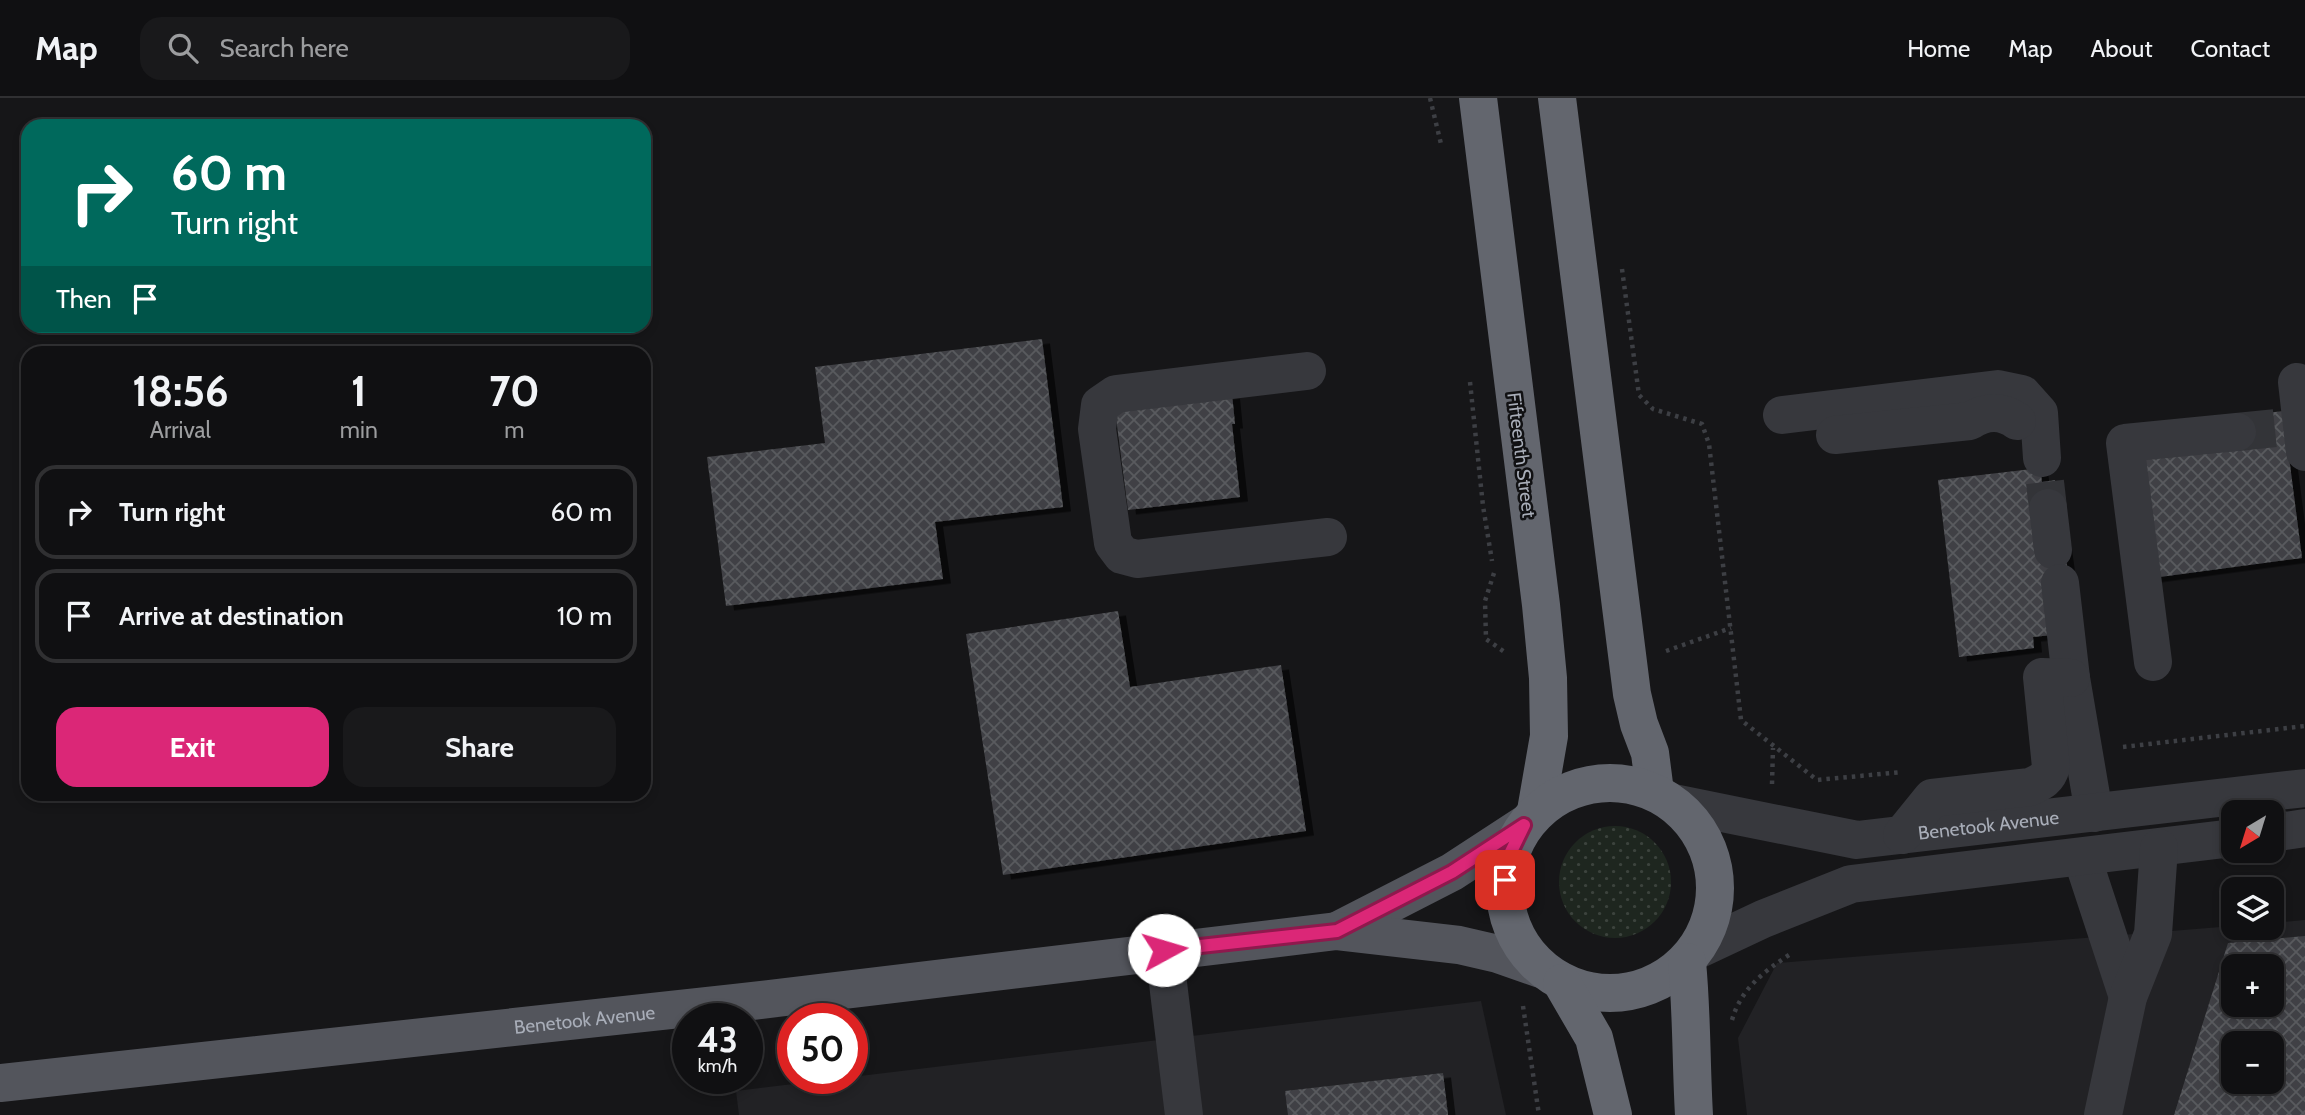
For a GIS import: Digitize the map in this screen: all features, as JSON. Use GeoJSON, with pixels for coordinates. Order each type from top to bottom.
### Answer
{"type":"FeatureCollection","features":[{"type":"Feature","properties":{"kind":"highway","name":"Fifteenth Street"},"geometry":{"type":"LineString","coordinates":[[1478,98],[1548,678],[1549,736],[1530,818]]}},
{"type":"Feature","properties":{"kind":"highway"},"geometry":{"type":"LineString","coordinates":[[1557,98],[1632,694],[1639,724],[1664,797]]}},
{"type":"Feature","properties":{"kind":"highway"},"geometry":{"type":"LineString","coordinates":[[1614,1115],[1594,1038],[1552,976],[1516,938],[1504,900],[1507,860],[1530,818],[1562,793],[1592,783],[1625,783],[1664,797],[1701,833],[1715,872],[1714,912],[1692,956],[1690,1052],[1694,1115]]}},
{"type":"Feature","properties":{"kind":"highway"},"geometry":{"type":"LineString","coordinates":[[1552,976],[1606,994],[1650,987],[1692,956]]}},
{"type":"Feature","properties":{"kind":"main road","name":"Benetook Avenue"},"geometry":{"type":"LineString","coordinates":[[1337,931],[1452,872],[1530,818]]}},
{"type":"Feature","properties":{"kind":"main road","name":"Benetook Avenue"},"geometry":{"type":"LineString","coordinates":[[0,1083],[735,1003],[1337,931],[1459,945],[1498,954],[1552,976]]}},
{"type":"Feature","properties":{"kind":"street"},"geometry":{"type":"LineString","coordinates":[[1307,371],[1116,394],[1100,405],[1097,429],[1115,563],[1120,576],[1130,583],[1144,585],[1329,550]]}},
{"type":"Feature","properties":{"kind":"street"},"geometry":{"type":"LineString","coordinates":[[2297,382],[2298,435]]}},
{"type":"Feature","properties":{"kind":"street"},"geometry":{"type":"LineString","coordinates":[[1783,428],[1970,421],[1982,414],[2005,412],[2024,426],[2045,483],[2071,678],[2094,813]]}},
{"type":"Feature","properties":{"kind":"street"},"geometry":{"type":"LineString","coordinates":[[2152,662],[2125,443],[2237,432]]}},
{"type":"Feature","properties":{"kind":"street"},"geometry":{"type":"LineString","coordinates":[[1902,835],[1932,798],[2030,787],[2044,780],[2051,767],[2042,677],[2071,678]]}},
{"type":"Feature","properties":{"kind":"street","name":"Benetook Avenue"},"geometry":{"type":"LineString","coordinates":[[1664,797],[1857,840],[2305,788]]}},
{"type":"Feature","properties":{"kind":"street"},"geometry":{"type":"LineString","coordinates":[[2284,831],[2305,828]]}},
{"type":"Feature","properties":{"kind":"street"},"geometry":{"type":"LineString","coordinates":[[1692,956],[1763,919],[1852,884],[2221,840]]}},
{"type":"Feature","properties":{"kind":"street"},"geometry":{"type":"LineString","coordinates":[[2103,1115],[2128,997],[2154,934],[2159,848]]}},
{"type":"Feature","properties":{"kind":"street"},"geometry":{"type":"LineString","coordinates":[[2082,857],[2128,997]]}},
{"type":"Feature","properties":{"kind":"street"},"geometry":{"type":"LineString","coordinates":[[1164,950],[1184,1115]]}},
{"type":"Feature","properties":{"kind":"path"},"geometry":{"type":"LineString","coordinates":[[1621,260],[1639,395],[1653,409],[1702,424],[1709,444],[1741,720],[1817,780],[1914,770]]}},
{"type":"Feature","properties":{"kind":"path"},"geometry":{"type":"LineString","coordinates":[[2085,752],[2305,726]]}},
{"type":"Feature","properties":{"kind":"path"},"geometry":{"type":"LineString","coordinates":[[1514,1002],[1524,1007],[1539,1115]]}},
{"type":"Feature","properties":{"kind":"shaded area"},"geometry":{"type":"Polygon","coordinates":[[[1615,826],[1637,830],[1655,842],[1667,860],[1671,882],[1667,904],[1655,922],[1637,934],[1615,938],[1593,934],[1575,922],[1563,904],[1559,882],[1563,860],[1575,842],[1593,830],[1615,826]]]}},
{"type":"Feature","properties":{"kind":"shaded area"},"geometry":{"type":"Polygon","coordinates":[[[2305,920],[2305,1115],[1747,1115],[1738,1038],[1777,963],[2221,927],[2221,940],[2284,940],[2284,922],[2305,920]]]}},
{"type":"Feature","properties":{"kind":"shaded area"},"geometry":{"type":"Polygon","coordinates":[[[1481,1001],[1506,1115],[739,1115],[736,1094],[763,1094],[763,1088],[777,1086],[777,1094],[868,1094],[868,1075],[1481,1001]]]}},
{"type":"Feature","properties":{"kind":"building"},"geometry":{"type":"Polygon","coordinates":[[[1042,339],[1063,507],[935,522],[943,579],[726,606],[707,457],[825,443],[815,367],[1042,339]]]}},
{"type":"Feature","properties":{"kind":"building"},"geometry":{"type":"Polygon","coordinates":[[[1232,394],[1235,424],[1232,424],[1240,497],[1128,510],[1115,410],[1232,394]]]}},
{"type":"Feature","properties":{"kind":"building"},"geometry":{"type":"Polygon","coordinates":[[[2283,411],[2302,558],[2152,578],[2143,457],[2236,417],[2283,411]]]}},
{"type":"Feature","properties":{"kind":"building"},"geometry":{"type":"Polygon","coordinates":[[[2040,468],[2042,482],[2055,480],[2069,581],[2062,634],[2033,637],[2034,648],[1959,657],[1938,480],[2040,468]]]}},
{"type":"Feature","properties":{"kind":"building"},"geometry":{"type":"Polygon","coordinates":[[[1118,611],[1130,687],[1281,665],[1306,831],[1003,875],[966,634],[1118,611]]]}},
{"type":"Feature","properties":{"kind":"building"},"geometry":{"type":"Polygon","coordinates":[[[2305,936],[2305,1115],[2174,1115],[2221,965],[2221,1017],[2284,1017],[2284,954],[2225,954],[2228,943],[2305,936]]]}},
{"type":"Feature","properties":{"kind":"building"},"geometry":{"type":"Polygon","coordinates":[[[1443,1073],[1448,1115],[1288,1115],[1285,1091],[1443,1073]]]}},
{"type":"Feature","properties":{"kind":"tunnel"},"geometry":{"type":"LineString","coordinates":[[2237,432],[2286,427]]}},
{"type":"Feature","properties":{"kind":"tunnel"},"geometry":{"type":"LineString","coordinates":[[2045,482],[2048,508]]}},
{"type":"Feature","properties":{"kind":"route"},"geometry":{"type":"LineString","coordinates":[[1164,950],[1337,931],[1452,872],[1524,825],[1507,860],[1505,880]]}}]}
